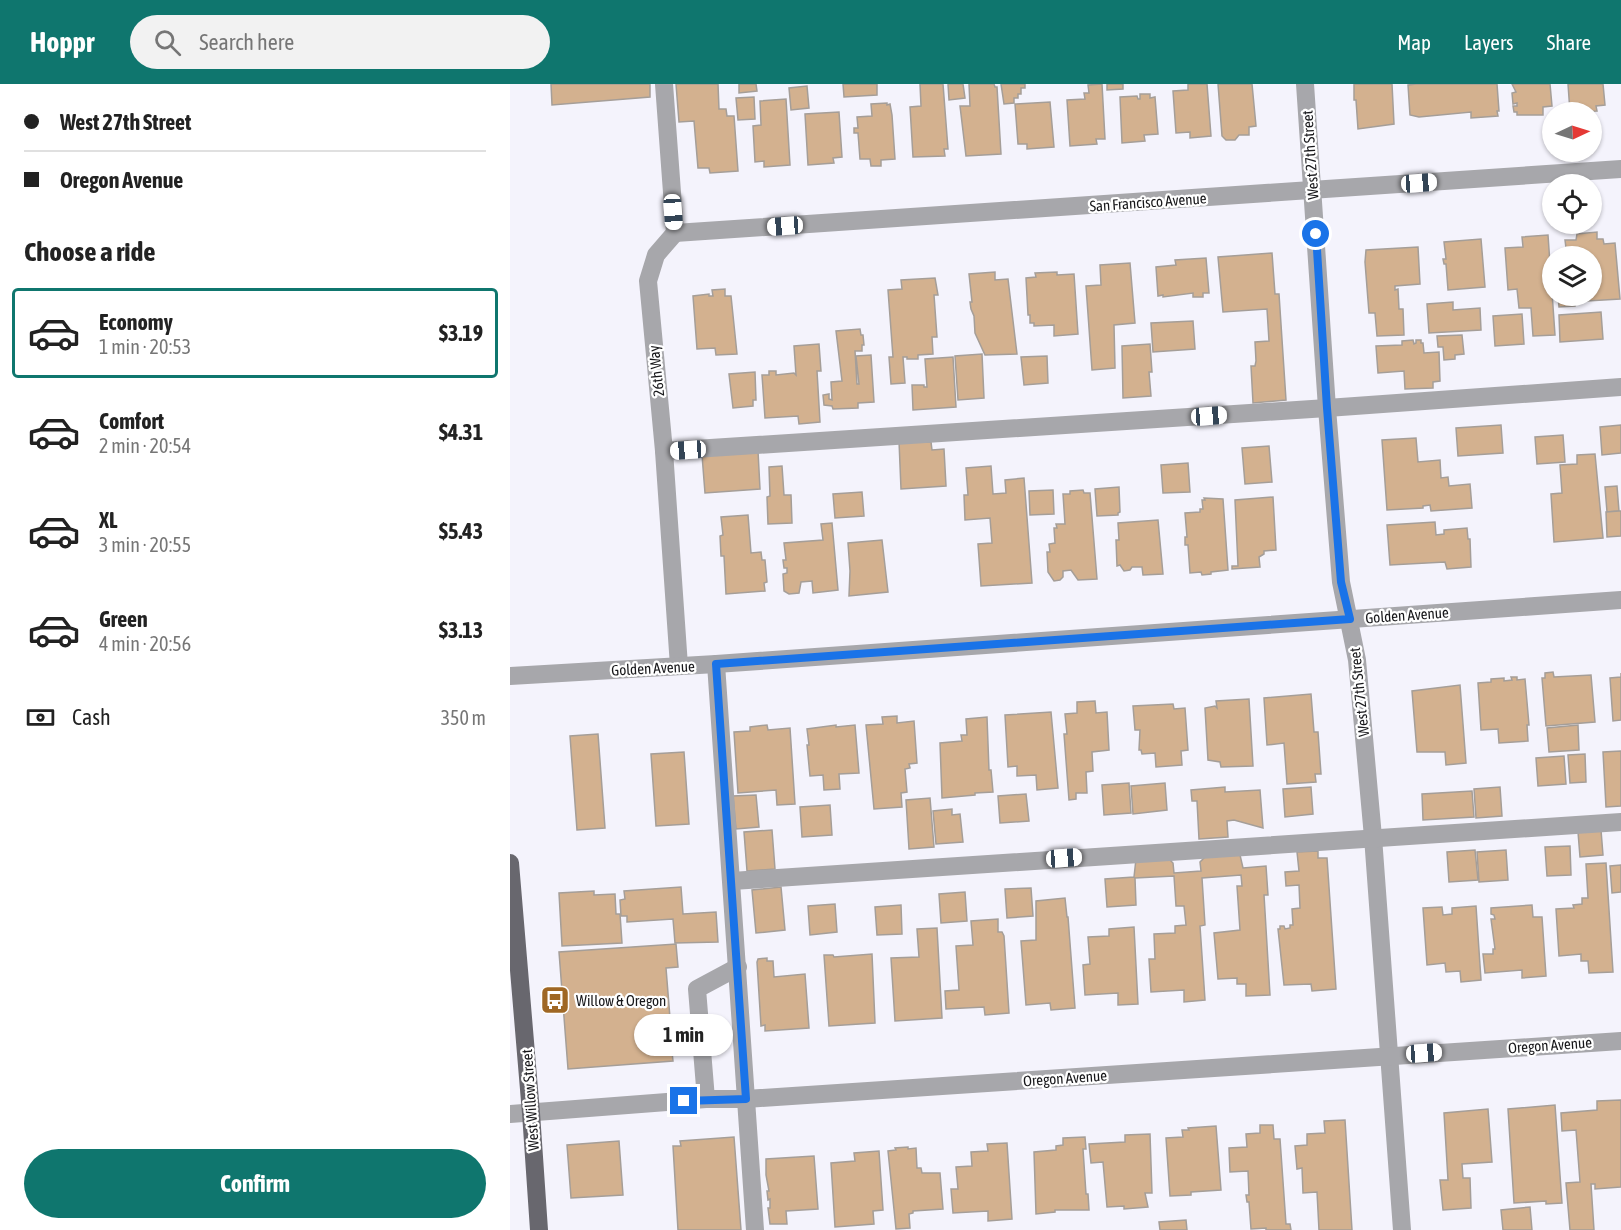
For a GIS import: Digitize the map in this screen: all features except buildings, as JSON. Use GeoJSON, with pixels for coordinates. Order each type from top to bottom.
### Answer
{"type":"FeatureCollection","features":[{"type":"Feature","properties":{"kind":"main road","name":"West Willow Street"},"geometry":{"type":"LineString","coordinates":[[510,863],[531,1113],[538,1230]]}},
{"type":"Feature","properties":{"kind":"street"},"geometry":{"type":"LineString","coordinates":[[664,84],[675,233]]}},
{"type":"Feature","properties":{"kind":"street","name":"West 27th Street"},"geometry":{"type":"LineString","coordinates":[[1305,84],[1341,582],[1357,660],[1373,837],[1402,1230]]}},
{"type":"Feature","properties":{"kind":"street","name":"San Francisco Avenue"},"geometry":{"type":"LineString","coordinates":[[675,233],[1621,169]]}},
{"type":"Feature","properties":{"kind":"street","name":"26th Way"},"geometry":{"type":"LineString","coordinates":[[675,233],[656,255],[648,281],[664,451],[679,666]]}},
{"type":"Feature","properties":{"kind":"street"},"geometry":{"type":"LineString","coordinates":[[664,451],[1621,387]]}},
{"type":"Feature","properties":{"kind":"street","name":"Golden Avenue"},"geometry":{"type":"LineString","coordinates":[[510,676],[716,664],[1621,600]]}},
{"type":"Feature","properties":{"kind":"street"},"geometry":{"type":"LineString","coordinates":[[716,664],[755,1230]]}},
{"type":"Feature","properties":{"kind":"street"},"geometry":{"type":"LineString","coordinates":[[732,881],[1621,822]]}},
{"type":"Feature","properties":{"kind":"street"},"geometry":{"type":"LineString","coordinates":[[706,1099],[698,989],[738,967]]}},
{"type":"Feature","properties":{"kind":"street","name":"Oregon Avenue"},"geometry":{"type":"LineString","coordinates":[[510,1114],[706,1099],[746,1099],[1621,1041]]}},
{"type":"Feature","properties":{"kind":"place","name":"Willow & Oregon"},"geometry":{"type":"Point","coordinates":[555,1000]}},
{"type":"Feature","properties":{"kind":"route"},"geometry":{"type":"LineString","coordinates":[[684,1101],[746,1099],[716,664],[1350,619],[1341,582],[1316,234]]}}]}
